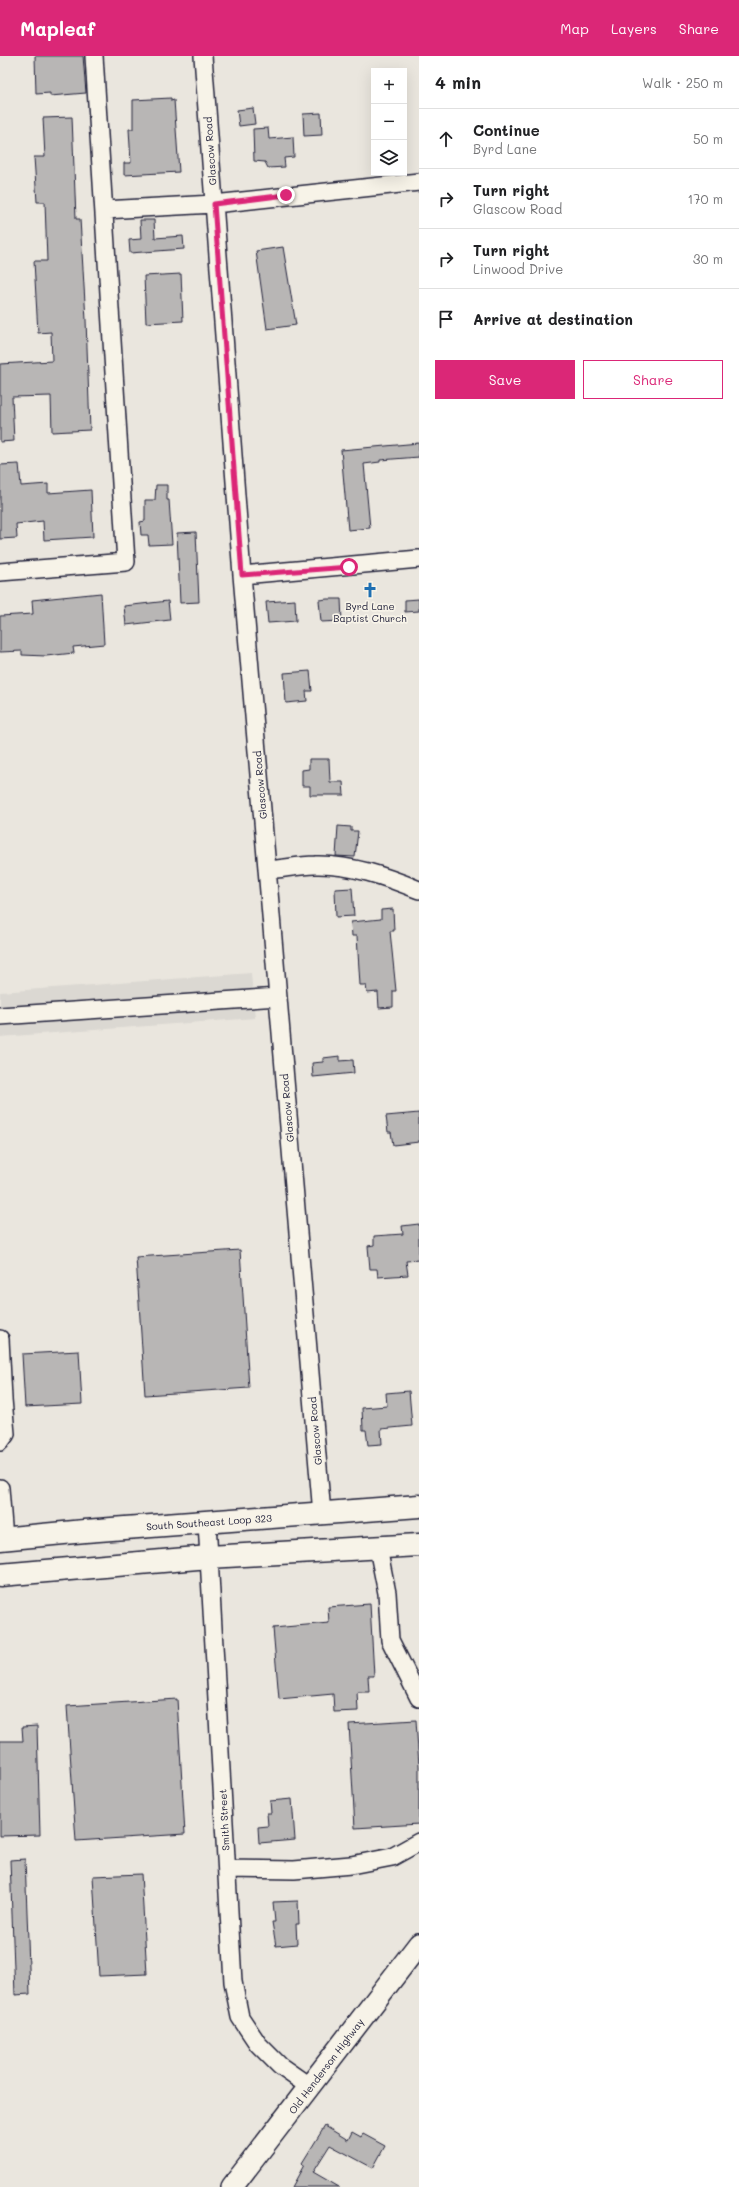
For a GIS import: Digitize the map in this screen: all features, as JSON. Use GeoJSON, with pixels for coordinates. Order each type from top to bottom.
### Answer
{"type":"FeatureCollection","features":[{"type":"Feature","properties":{"kind":"highway","name":"South Southeast Loop 323"},"geometry":{"type":"LineString","coordinates":[[2,1539],[85,1530],[419,1506]]}},
{"type":"Feature","properties":{"kind":"highway"},"geometry":{"type":"LineString","coordinates":[[0,1575],[209,1557],[419,1545]]}},
{"type":"Feature","properties":{"kind":"main road","name":"Old Henderson Highway"},"geometry":{"type":"LineString","coordinates":[[232,2187],[419,1944]]}},
{"type":"Feature","properties":{"kind":"street"},"geometry":{"type":"LineString","coordinates":[[0,572],[126,562],[94,56]]}},
{"type":"Feature","properties":{"kind":"street","name":"Glascow Road"},"geometry":{"type":"LineString","coordinates":[[203,56],[242,575],[322,1514]]}},
{"type":"Feature","properties":{"kind":"street"},"geometry":{"type":"LineString","coordinates":[[104,210],[214,204],[419,182]]}},
{"type":"Feature","properties":{"kind":"street"},"geometry":{"type":"LineString","coordinates":[[242,575],[419,559]]}},
{"type":"Feature","properties":{"kind":"street"},"geometry":{"type":"LineString","coordinates":[[267,870],[316,864],[355,869],[394,880],[419,890]]}},
{"type":"Feature","properties":{"kind":"street"},"geometry":{"type":"LineString","coordinates":[[0,1016],[278,997]]}},
{"type":"Feature","properties":{"kind":"street"},"geometry":{"type":"LineString","coordinates":[[0,1339],[2,1399],[6,1434],[0,1442]]}},
{"type":"Feature","properties":{"kind":"street"},"geometry":{"type":"LineString","coordinates":[[0,1488],[2,1539]]}},
{"type":"Feature","properties":{"kind":"street","name":"Smith Street"},"geometry":{"type":"LineString","coordinates":[[207,1522],[233,1982],[240,2017],[258,2044],[280,2066],[310,2087]]}},
{"type":"Feature","properties":{"kind":"street"},"geometry":{"type":"LineString","coordinates":[[378,1548],[386,1593],[390,1640],[419,1698]]}},
{"type":"Feature","properties":{"kind":"street"},"geometry":{"type":"LineString","coordinates":[[227,1869],[286,1870],[351,1866],[392,1857],[419,1842]]}},
{"type":"Feature","properties":{"kind":"shaded area"},"geometry":{"type":"Polygon","coordinates":[[[251,973],[255,1018],[0,1037],[0,992],[251,973]]]}},
{"type":"Feature","properties":{"kind":"building"},"geometry":{"type":"Polygon","coordinates":[[[35,56],[83,56],[86,93],[50,96],[50,93],[36,94],[35,56]]]}},
{"type":"Feature","properties":{"kind":"building"},"geometry":{"type":"Polygon","coordinates":[[[171,98],[171,101],[174,100],[179,172],[124,175],[124,163],[131,163],[129,129],[133,129],[133,100],[171,98]]]}},
{"type":"Feature","properties":{"kind":"building"},"geometry":{"type":"Polygon","coordinates":[[[253,108],[255,124],[239,126],[237,110],[253,108]]]}},
{"type":"Feature","properties":{"kind":"building"},"geometry":{"type":"Polygon","coordinates":[[[321,113],[322,135],[304,136],[303,114],[321,113]]]}},
{"type":"Feature","properties":{"kind":"building"},"geometry":{"type":"Polygon","coordinates":[[[72,117],[76,219],[80,219],[86,320],[90,430],[52,432],[51,396],[12,397],[14,441],[0,442],[0,364],[52,361],[51,332],[38,333],[34,261],[47,261],[45,202],[37,202],[34,157],[45,157],[43,118],[72,117]]]}},
{"type":"Feature","properties":{"kind":"building"},"geometry":{"type":"Polygon","coordinates":[[[268,128],[269,139],[293,137],[294,157],[284,158],[285,167],[268,168],[265,162],[254,161],[253,129],[268,128]]]}},
{"type":"Feature","properties":{"kind":"building"},"geometry":{"type":"Polygon","coordinates":[[[140,220],[154,220],[155,238],[183,236],[184,249],[130,253],[129,240],[141,239],[140,220]]]}},
{"type":"Feature","properties":{"kind":"building"},"geometry":{"type":"Polygon","coordinates":[[[283,247],[296,325],[267,329],[256,251],[283,247]]]}},
{"type":"Feature","properties":{"kind":"building"},"geometry":{"type":"Polygon","coordinates":[[[181,274],[183,321],[146,323],[144,276],[181,274]]]}},
{"type":"Feature","properties":{"kind":"building"},"geometry":{"type":"Polygon","coordinates":[[[419,443],[419,457],[380,460],[380,462],[364,464],[370,528],[348,530],[341,450],[419,443]]]}},
{"type":"Feature","properties":{"kind":"building"},"geometry":{"type":"Polygon","coordinates":[[[19,464],[21,486],[48,484],[48,493],[91,490],[93,537],[44,540],[43,521],[16,524],[17,538],[0,539],[0,465],[19,464]]]}},
{"type":"Feature","properties":{"kind":"building"},"geometry":{"type":"Polygon","coordinates":[[[156,485],[167,485],[167,500],[169,500],[172,544],[149,545],[148,535],[141,535],[140,522],[145,521],[145,500],[155,500],[156,485]]]}},
{"type":"Feature","properties":{"kind":"building"},"geometry":{"type":"Polygon","coordinates":[[[196,532],[199,602],[180,603],[177,533],[196,532]]]}},
{"type":"Feature","properties":{"kind":"building"},"geometry":{"type":"Polygon","coordinates":[[[101,593],[104,644],[73,647],[74,653],[46,656],[22,655],[22,651],[0,652],[0,616],[33,614],[32,600],[101,593]]]}},
{"type":"Feature","properties":{"kind":"building"},"geometry":{"type":"Polygon","coordinates":[[[341,599],[342,621],[321,622],[319,600],[341,599]]]}},
{"type":"Feature","properties":{"kind":"building"},"geometry":{"type":"Polygon","coordinates":[[[419,599],[419,611],[405,612],[405,600],[419,599]]]}},
{"type":"Feature","properties":{"kind":"building"},"geometry":{"type":"Polygon","coordinates":[[[295,600],[296,621],[268,623],[266,602],[295,600]]]}},
{"type":"Feature","properties":{"kind":"building"},"geometry":{"type":"Polygon","coordinates":[[[168,601],[170,620],[126,625],[124,606],[168,601]]]}},
{"type":"Feature","properties":{"kind":"building"},"geometry":{"type":"Polygon","coordinates":[[[310,671],[312,691],[306,691],[307,701],[286,703],[284,673],[310,671]]]}},
{"type":"Feature","properties":{"kind":"building"},"geometry":{"type":"Polygon","coordinates":[[[309,759],[329,759],[330,782],[343,782],[344,795],[310,795],[310,786],[302,786],[302,770],[309,769],[309,759]]]}},
{"type":"Feature","properties":{"kind":"building"},"geometry":{"type":"Polygon","coordinates":[[[338,826],[351,827],[351,831],[358,831],[355,857],[336,856],[338,826]]]}},
{"type":"Feature","properties":{"kind":"building"},"geometry":{"type":"Polygon","coordinates":[[[352,888],[354,916],[336,917],[335,889],[352,888]]]}},
{"type":"Feature","properties":{"kind":"building"},"geometry":{"type":"Polygon","coordinates":[[[393,909],[394,931],[390,931],[396,991],[393,991],[393,1007],[379,1008],[378,992],[367,993],[366,985],[360,985],[357,936],[352,936],[351,922],[381,919],[381,910],[393,909]]]}},
{"type":"Feature","properties":{"kind":"building"},"geometry":{"type":"Polygon","coordinates":[[[340,1056],[340,1061],[353,1060],[354,1073],[313,1077],[312,1063],[323,1062],[323,1058],[340,1056]]]}},
{"type":"Feature","properties":{"kind":"building"},"geometry":{"type":"Polygon","coordinates":[[[419,1113],[419,1142],[393,1145],[391,1132],[388,1132],[386,1116],[419,1113]]]}},
{"type":"Feature","properties":{"kind":"building"},"geometry":{"type":"Polygon","coordinates":[[[419,1224],[419,1260],[406,1261],[408,1275],[378,1277],[377,1269],[370,1269],[368,1246],[374,1245],[374,1236],[403,1234],[402,1226],[419,1224]]]}},
{"type":"Feature","properties":{"kind":"building"},"geometry":{"type":"Polygon","coordinates":[[[240,1250],[249,1388],[145,1395],[136,1257],[240,1250]]]}},
{"type":"Feature","properties":{"kind":"building"},"geometry":{"type":"Polygon","coordinates":[[[79,1351],[82,1404],[25,1407],[22,1354],[79,1351]]]}},
{"type":"Feature","properties":{"kind":"building"},"geometry":{"type":"Polygon","coordinates":[[[409,1391],[412,1426],[381,1429],[382,1444],[368,1445],[366,1430],[363,1430],[362,1408],[387,1406],[386,1393],[409,1391]]]}},
{"type":"Feature","properties":{"kind":"building"},"geometry":{"type":"Polygon","coordinates":[[[370,1604],[374,1676],[368,1676],[369,1692],[357,1692],[358,1711],[334,1712],[333,1694],[279,1699],[273,1628],[329,1623],[328,1607],[370,1604]]]}},
{"type":"Feature","properties":{"kind":"building"},"geometry":{"type":"Polygon","coordinates":[[[177,1699],[185,1834],[76,1841],[67,1706],[177,1699]]]}},
{"type":"Feature","properties":{"kind":"building"},"geometry":{"type":"Polygon","coordinates":[[[416,1720],[419,1766],[419,1824],[355,1828],[349,1724],[416,1720]]]}},
{"type":"Feature","properties":{"kind":"building"},"geometry":{"type":"Polygon","coordinates":[[[37,1726],[40,1835],[0,1836],[0,1741],[23,1741],[22,1727],[37,1726]]]}},
{"type":"Feature","properties":{"kind":"building"},"geometry":{"type":"Polygon","coordinates":[[[292,1799],[295,1840],[259,1843],[258,1827],[268,1826],[267,1813],[271,1813],[270,1801],[292,1799]]]}},
{"type":"Feature","properties":{"kind":"building"},"geometry":{"type":"Polygon","coordinates":[[[25,1859],[30,1994],[15,1995],[10,1860],[25,1859]]]}},
{"type":"Feature","properties":{"kind":"building"},"geometry":{"type":"Polygon","coordinates":[[[141,1874],[147,1974],[99,1976],[93,1876],[141,1874]]]}},
{"type":"Feature","properties":{"kind":"building"},"geometry":{"type":"Polygon","coordinates":[[[298,1901],[299,1924],[296,1924],[297,1944],[276,1946],[272,1922],[275,1922],[273,1902],[298,1901]]]}},
{"type":"Feature","properties":{"kind":"building"},"geometry":{"type":"Polygon","coordinates":[[[325,2126],[348,2140],[352,2132],[361,2137],[363,2134],[385,2146],[373,2168],[330,2145],[313,2172],[339,2187],[292,2187],[304,2165],[302,2163],[325,2126]]]}},
{"type":"Feature","properties":{"kind":"place","name":"Byrd Lane Baptist Church"},"geometry":{"type":"Point","coordinates":[370,590]}},
{"type":"Feature","properties":{"kind":"route"},"geometry":{"type":"LineString","coordinates":[[286,195],[214,204],[242,575],[349,567]]}}]}
